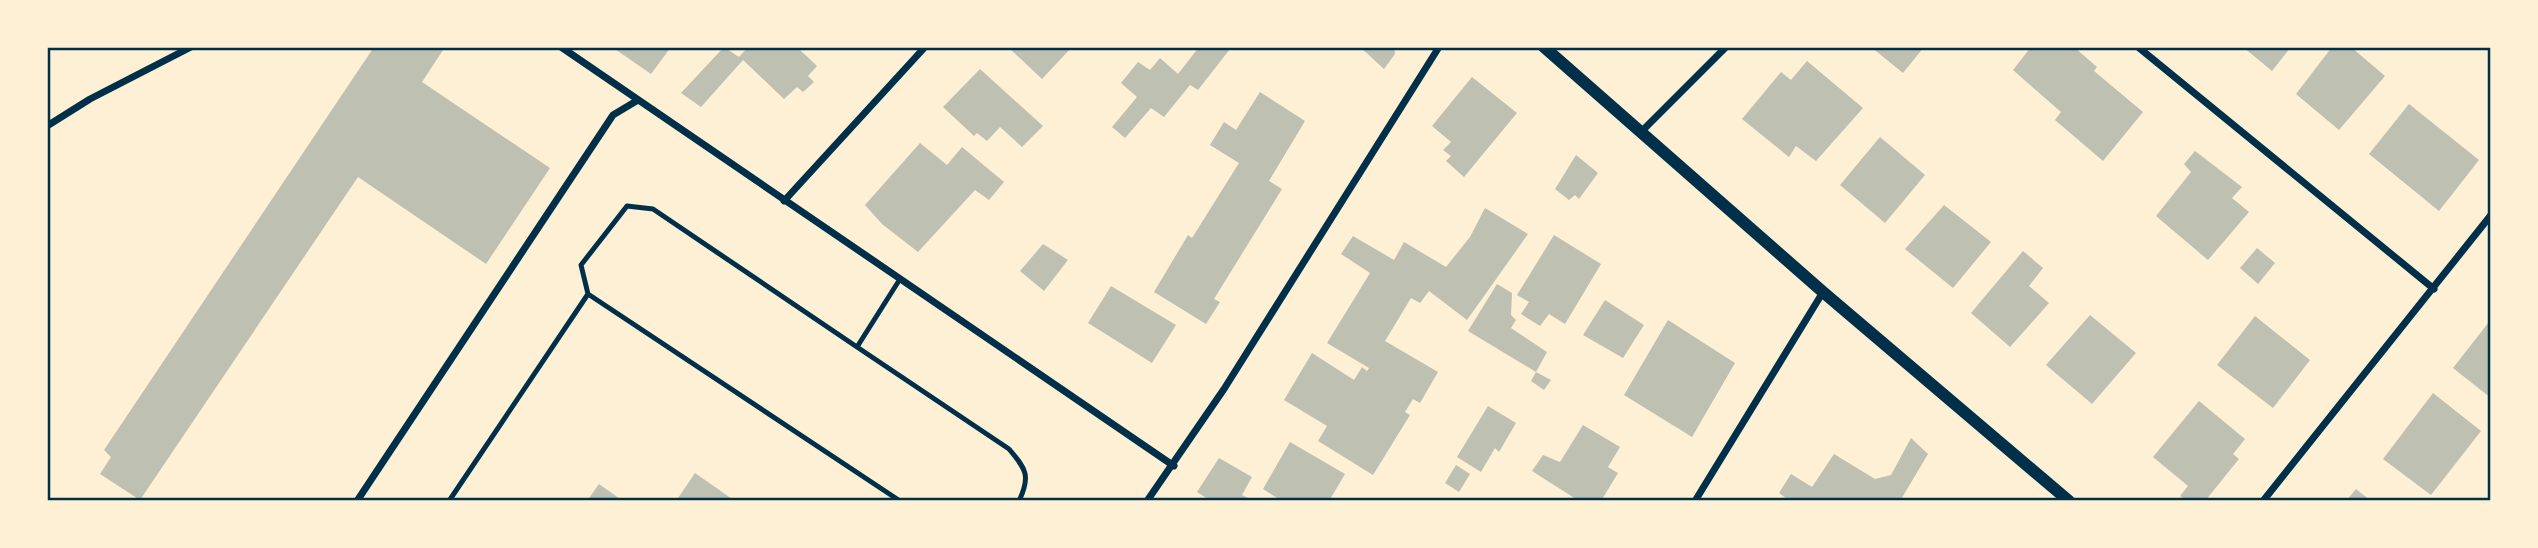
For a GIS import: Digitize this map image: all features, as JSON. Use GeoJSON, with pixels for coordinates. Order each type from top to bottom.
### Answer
{"type":"FeatureCollection","features":[{"type":"Feature","properties":{"kind":"street"},"geometry":{"type":"LineString","coordinates":[[47,126],[90,99],[191,47]]}},
{"type":"Feature","properties":{"kind":"street"},"geometry":{"type":"LineString","coordinates":[[561,47],[1174,466]]}},
{"type":"Feature","properties":{"kind":"street"},"geometry":{"type":"LineString","coordinates":[[784,201],[925,47]]}},
{"type":"Feature","properties":{"kind":"street"},"geometry":{"type":"LineString","coordinates":[[1147,501],[1174,466],[1440,47]]}},
{"type":"Feature","properties":{"kind":"street"},"geometry":{"type":"LineString","coordinates":[[1544,47],[1823,292],[2069,501]]}},
{"type":"Feature","properties":{"kind":"street"},"geometry":{"type":"LineString","coordinates":[[1642,131],[1726,47]]}},
{"type":"Feature","properties":{"kind":"street"},"geometry":{"type":"LineString","coordinates":[[2138,47],[2434,289]]}},
{"type":"Feature","properties":{"kind":"street"},"geometry":{"type":"LineString","coordinates":[[357,501],[613,115],[638,100]]}},
{"type":"Feature","properties":{"kind":"street"},"geometry":{"type":"LineString","coordinates":[[2263,501],[2491,215]]}},
{"type":"Feature","properties":{"kind":"street"},"geometry":{"type":"LineString","coordinates":[[1695,501],[1823,292]]}},
{"type":"Feature","properties":{"kind":"lane"},"geometry":{"type":"LineString","coordinates":[[900,501],[588,294],[581,265],[627,206],[653,209],[1009,449],[1024,467],[1026,485],[1018,501]]}},
{"type":"Feature","properties":{"kind":"lane"},"geometry":{"type":"LineString","coordinates":[[857,347],[900,279]]}},
{"type":"Feature","properties":{"kind":"lane"},"geometry":{"type":"LineString","coordinates":[[449,501],[588,294]]}},
{"type":"Feature","properties":{"kind":"building"},"geometry":{"type":"Polygon","coordinates":[[[374,47],[445,47],[422,82],[550,168],[486,264],[358,177],[140,500],[100,474],[111,457],[104,450],[374,47]]]}},
{"type":"Feature","properties":{"kind":"building"},"geometry":{"type":"Polygon","coordinates":[[[612,47],[671,47],[651,74],[612,47]]]}},
{"type":"Feature","properties":{"kind":"building"},"geometry":{"type":"Polygon","coordinates":[[[724,47],[739,57],[748,47],[797,47],[817,66],[808,76],[814,82],[803,92],[797,87],[784,99],[743,60],[701,107],[681,93],[724,47]]]}},
{"type":"Feature","properties":{"kind":"building"},"geometry":{"type":"Polygon","coordinates":[[[1008,47],[1072,47],[1042,79],[1008,47]]]}},
{"type":"Feature","properties":{"kind":"building"},"geometry":{"type":"Polygon","coordinates":[[[1199,47],[1230,49],[1198,90],[1190,85],[1164,117],[1151,108],[1125,138],[1112,127],[1137,97],[1121,83],[1138,62],[1150,70],[1160,58],[1178,74],[1199,47]]]}},
{"type":"Feature","properties":{"kind":"building"},"geometry":{"type":"Polygon","coordinates":[[[1360,47],[1394,47],[1395,54],[1384,69],[1360,47]]]}},
{"type":"Feature","properties":{"kind":"building"},"geometry":{"type":"Polygon","coordinates":[[[1871,47],[1924,47],[1903,73],[1871,47]]]}},
{"type":"Feature","properties":{"kind":"building"},"geometry":{"type":"Polygon","coordinates":[[[2031,47],[2074,47],[2097,67],[2094,71],[2143,112],[2103,161],[2055,120],[2061,112],[2013,70],[2031,47]]]}},
{"type":"Feature","properties":{"kind":"building"},"geometry":{"type":"Polygon","coordinates":[[[2243,47],[2291,47],[2272,71],[2243,47]]]}},
{"type":"Feature","properties":{"kind":"building"},"geometry":{"type":"Polygon","coordinates":[[[2332,47],[2351,47],[2385,76],[2339,130],[2296,94],[2332,47]]]}},
{"type":"Feature","properties":{"kind":"building"},"geometry":{"type":"Polygon","coordinates":[[[1807,61],[1863,108],[1816,161],[1796,146],[1789,157],[1742,119],[1781,72],[1791,80],[1807,61]]]}},
{"type":"Feature","properties":{"kind":"building"},"geometry":{"type":"Polygon","coordinates":[[[980,69],[1043,126],[1022,147],[1000,127],[987,141],[977,133],[974,136],[943,107],[980,69]]]}},
{"type":"Feature","properties":{"kind":"building"},"geometry":{"type":"Polygon","coordinates":[[[1472,77],[1517,113],[1464,177],[1446,161],[1451,156],[1443,150],[1451,142],[1432,126],[1472,77]]]}},
{"type":"Feature","properties":{"kind":"building"},"geometry":{"type":"Polygon","coordinates":[[[1260,92],[1305,121],[1269,181],[1282,189],[1214,299],[1220,302],[1206,324],[1154,292],[1188,235],[1192,238],[1239,163],[1210,145],[1224,122],[1236,130],[1260,92]]]}},
{"type":"Feature","properties":{"kind":"building"},"geometry":{"type":"Polygon","coordinates":[[[2409,104],[2479,160],[2439,211],[2369,154],[2409,104]]]}},
{"type":"Feature","properties":{"kind":"building"},"geometry":{"type":"Polygon","coordinates":[[[1880,137],[1925,175],[1885,223],[1840,185],[1880,137]]]}},
{"type":"Feature","properties":{"kind":"building"},"geometry":{"type":"Polygon","coordinates":[[[920,143],[947,165],[962,147],[1004,182],[989,200],[975,190],[918,252],[882,224],[865,205],[920,143]]]}},
{"type":"Feature","properties":{"kind":"building"},"geometry":{"type":"Polygon","coordinates":[[[2195,151],[2242,187],[2232,198],[2249,212],[2208,260],[2156,216],[2191,172],[2184,164],[2195,151]]]}},
{"type":"Feature","properties":{"kind":"building"},"geometry":{"type":"Polygon","coordinates":[[[1576,155],[1598,173],[1579,199],[1575,195],[1569,200],[1555,189],[1576,155]]]}},
{"type":"Feature","properties":{"kind":"building"},"geometry":{"type":"Polygon","coordinates":[[[1944,205],[1991,242],[1953,288],[1905,249],[1944,205]]]}},
{"type":"Feature","properties":{"kind":"building"},"geometry":{"type":"Polygon","coordinates":[[[1485,208],[1528,234],[1467,320],[1429,291],[1420,303],[1411,298],[1385,341],[1438,372],[1420,403],[1413,399],[1405,412],[1410,415],[1373,475],[1318,441],[1327,426],[1284,400],[1312,353],[1354,380],[1362,367],[1367,371],[1369,368],[1327,343],[1370,273],[1341,254],[1353,236],[1394,260],[1404,242],[1446,267],[1470,237],[1485,208]]]}},
{"type":"Feature","properties":{"kind":"building"},"geometry":{"type":"Polygon","coordinates":[[[1554,235],[1601,264],[1565,324],[1549,314],[1540,326],[1521,314],[1529,302],[1517,295],[1554,235]]]}},
{"type":"Feature","properties":{"kind":"building"},"geometry":{"type":"Polygon","coordinates":[[[1043,244],[1068,260],[1044,291],[1020,271],[1043,244]]]}},
{"type":"Feature","properties":{"kind":"building"},"geometry":{"type":"Polygon","coordinates":[[[2257,248],[2275,263],[2258,284],[2240,268],[2257,248]]]}},
{"type":"Feature","properties":{"kind":"building"},"geometry":{"type":"Polygon","coordinates":[[[2023,251],[2043,268],[2029,286],[2049,303],[2010,347],[1971,313],[2023,251]]]}},
{"type":"Feature","properties":{"kind":"building"},"geometry":{"type":"Polygon","coordinates":[[[1497,284],[1512,293],[1511,315],[1516,320],[1511,328],[1547,352],[1536,372],[1468,331],[1497,284]]]}},
{"type":"Feature","properties":{"kind":"building"},"geometry":{"type":"Polygon","coordinates":[[[1111,286],[1176,325],[1152,363],[1088,323],[1111,286]]]}},
{"type":"Feature","properties":{"kind":"building"},"geometry":{"type":"Polygon","coordinates":[[[1605,300],[1644,325],[1623,358],[1583,335],[1605,300]]]}},
{"type":"Feature","properties":{"kind":"building"},"geometry":{"type":"Polygon","coordinates":[[[2090,315],[2136,353],[2092,404],[2046,365],[2090,315]]]}},
{"type":"Feature","properties":{"kind":"building"},"geometry":{"type":"Polygon","coordinates":[[[2255,316],[2310,360],[2273,408],[2217,365],[2255,316]]]}},
{"type":"Feature","properties":{"kind":"building"},"geometry":{"type":"Polygon","coordinates":[[[1668,320],[1735,363],[1692,437],[1624,395],[1668,320]]]}},
{"type":"Feature","properties":{"kind":"building"},"geometry":{"type":"Polygon","coordinates":[[[2489,322],[2491,323],[2491,398],[2453,368],[2489,322]]]}},
{"type":"Feature","properties":{"kind":"building"},"geometry":{"type":"Polygon","coordinates":[[[1536,372],[1551,380],[1544,390],[1531,381],[1536,372]]]}},
{"type":"Feature","properties":{"kind":"building"},"geometry":{"type":"Polygon","coordinates":[[[2433,393],[2481,431],[2431,495],[2383,459],[2433,393]]]}},
{"type":"Feature","properties":{"kind":"building"},"geometry":{"type":"Polygon","coordinates":[[[2199,401],[2245,439],[2233,454],[2239,459],[2205,501],[2187,501],[2180,496],[2188,486],[2153,457],[2199,401]]]}},
{"type":"Feature","properties":{"kind":"building"},"geometry":{"type":"Polygon","coordinates":[[[1488,406],[1516,423],[1499,452],[1495,448],[1481,472],[1457,457],[1488,406]]]}},
{"type":"Feature","properties":{"kind":"building"},"geometry":{"type":"Polygon","coordinates":[[[1583,425],[1620,447],[1608,467],[1618,473],[1601,501],[1579,501],[1532,471],[1543,455],[1560,462],[1583,425]]]}},
{"type":"Feature","properties":{"kind":"building"},"geometry":{"type":"Polygon","coordinates":[[[1911,438],[1928,454],[1900,501],[1790,501],[1779,493],[1791,474],[1812,487],[1834,454],[1875,479],[1891,475],[1911,438]]]}},
{"type":"Feature","properties":{"kind":"building"},"geometry":{"type":"Polygon","coordinates":[[[1290,442],[1345,474],[1329,501],[1282,501],[1263,489],[1290,442]]]}},
{"type":"Feature","properties":{"kind":"building"},"geometry":{"type":"Polygon","coordinates":[[[1219,458],[1252,477],[1242,495],[1254,501],[1211,501],[1197,492],[1219,458]]]}},
{"type":"Feature","properties":{"kind":"building"},"geometry":{"type":"Polygon","coordinates":[[[1456,465],[1470,474],[1459,492],[1445,483],[1456,465]]]}},
{"type":"Feature","properties":{"kind":"building"},"geometry":{"type":"Polygon","coordinates":[[[695,473],[735,501],[676,501],[695,473]]]}},
{"type":"Feature","properties":{"kind":"building"},"geometry":{"type":"Polygon","coordinates":[[[599,484],[623,501],[587,501],[599,484]]]}},
{"type":"Feature","properties":{"kind":"building"},"geometry":{"type":"Polygon","coordinates":[[[2356,489],[2371,501],[2346,501],[2356,489]]]}}]}
